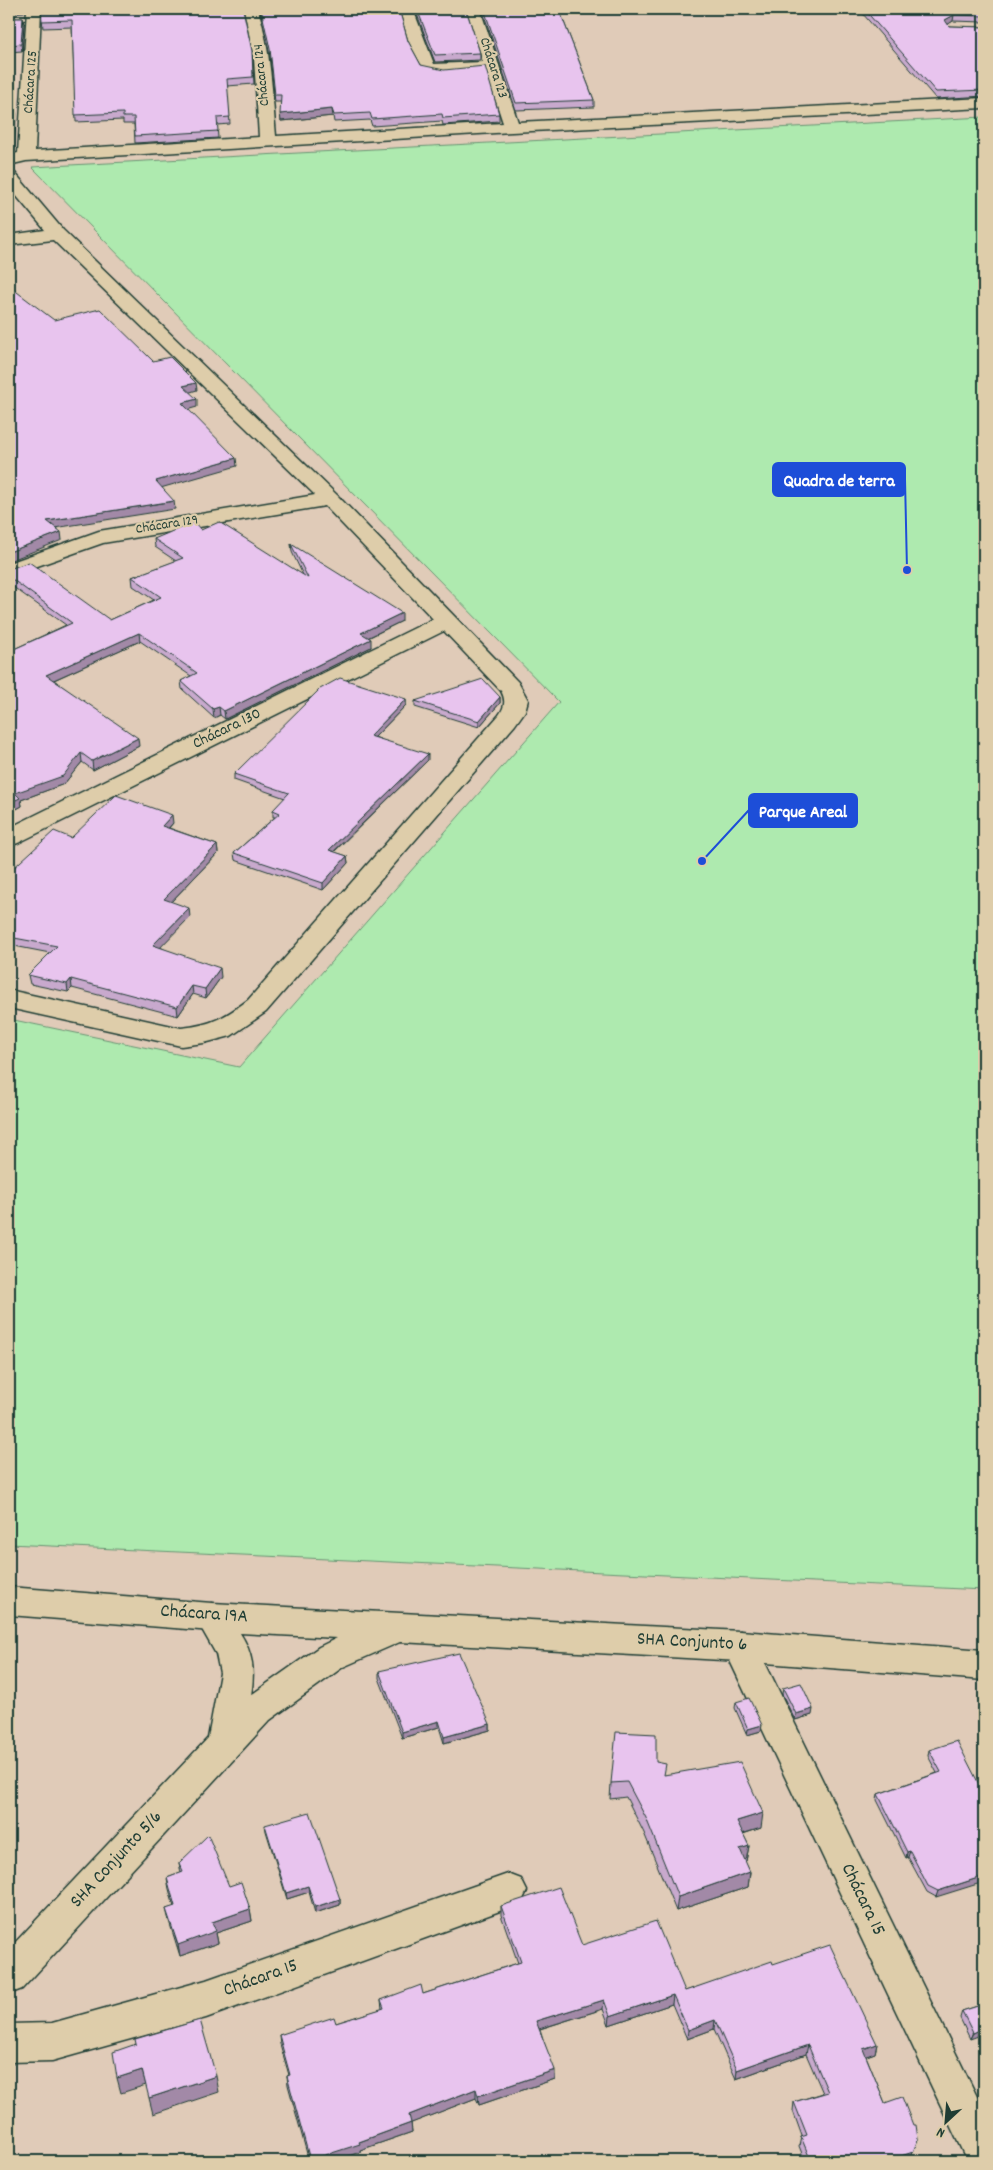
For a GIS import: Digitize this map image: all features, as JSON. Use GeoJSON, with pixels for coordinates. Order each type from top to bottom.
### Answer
{"type":"FeatureCollection","features":[{"type":"Feature","properties":{"kind":"street","name":"Chácara 124"},"geometry":{"type":"LineString","coordinates":[[251,9],[264,77],[268,142]]}},
{"type":"Feature","properties":{"kind":"street"},"geometry":{"type":"LineString","coordinates":[[406,9],[418,47],[428,68],[444,70],[492,66]]}},
{"type":"Feature","properties":{"kind":"street","name":"Chácara 123"},"geometry":{"type":"LineString","coordinates":[[473,9],[512,127]]}},
{"type":"Feature","properties":{"kind":"street"},"geometry":{"type":"LineString","coordinates":[[18,19],[35,13]]}},
{"type":"Feature","properties":{"kind":"street","name":"Chácara 125"},"geometry":{"type":"LineString","coordinates":[[12,162],[35,13]]}},
{"type":"Feature","properties":{"kind":"street"},"geometry":{"type":"LineString","coordinates":[[9,999],[181,1037],[210,1035],[233,1026],[256,1006],[518,707],[518,699],[510,687],[330,499],[57,234],[12,162],[268,142],[512,127],[984,103]]}},
{"type":"Feature","properties":{"kind":"street"},"geometry":{"type":"LineString","coordinates":[[9,240],[57,234]]}},
{"type":"Feature","properties":{"kind":"street","name":"Chácara 129"},"geometry":{"type":"LineString","coordinates":[[9,570],[99,537],[330,499]]}},
{"type":"Feature","properties":{"kind":"street","name":"Chácara 130"},"geometry":{"type":"LineString","coordinates":[[9,838],[446,622]]}},
{"type":"Feature","properties":{"kind":"street","name":"Chácara 19A"},"geometry":{"type":"LineString","coordinates":[[9,1601],[399,1627]]}},
{"type":"Feature","properties":{"kind":"street"},"geometry":{"type":"LineString","coordinates":[[212,1616],[233,1651],[237,1673],[225,1743]]}},
{"type":"Feature","properties":{"kind":"street","name":"SHA Conjunto 6"},"geometry":{"type":"LineString","coordinates":[[399,1627],[740,1646],[984,1665]]}},
{"type":"Feature","properties":{"kind":"street","name":"SHA Conjunto 5/6"},"geometry":{"type":"LineString","coordinates":[[9,1976],[258,1709],[324,1662],[399,1627]]}},
{"type":"Feature","properties":{"kind":"street","name":"Chácara 15"},"geometry":{"type":"LineString","coordinates":[[740,1646],[984,2154]]}},
{"type":"Feature","properties":{"kind":"street","name":"Chácara 15"},"geometry":{"type":"LineString","coordinates":[[9,2043],[52,2042],[206,1998],[508,1891]]}},
{"type":"Feature","properties":{"kind":"green space"},"geometry":{"type":"Polygon","coordinates":[[[984,117],[984,1590],[9,1544],[9,1019],[239,1067],[559,702],[32,167],[984,117]]]}},
{"type":"Feature","properties":{"kind":"building"},"geometry":{"type":"Polygon","coordinates":[[[41,9],[243,9],[252,51],[253,77],[227,79],[230,117],[217,118],[218,131],[135,136],[134,117],[123,117],[123,113],[75,115],[72,20],[42,21],[41,9]]]}},
{"type":"Feature","properties":{"kind":"building"},"geometry":{"type":"Polygon","coordinates":[[[261,9],[399,9],[408,41],[421,65],[444,70],[485,66],[499,114],[443,118],[442,114],[372,119],[370,113],[334,115],[332,109],[280,114],[281,95],[275,95],[270,49],[261,9]]]}},
{"type":"Feature","properties":{"kind":"building"},"geometry":{"type":"Polygon","coordinates":[[[417,9],[466,9],[480,53],[435,55],[417,9]]]}},
{"type":"Feature","properties":{"kind":"building"},"geometry":{"type":"Polygon","coordinates":[[[484,9],[559,9],[594,100],[516,103],[484,9]]]}},
{"type":"Feature","properties":{"kind":"building"},"geometry":{"type":"Polygon","coordinates":[[[864,9],[984,9],[984,16],[954,15],[945,20],[949,26],[984,27],[984,90],[936,92],[864,9]]]}},
{"type":"Feature","properties":{"kind":"building"},"geometry":{"type":"Polygon","coordinates":[[[9,18],[23,18],[21,44],[9,45],[9,18]]]}},
{"type":"Feature","properties":{"kind":"building"},"geometry":{"type":"Polygon","coordinates":[[[9,106],[15,106],[13,138],[9,138],[9,106]]]}},
{"type":"Feature","properties":{"kind":"building"},"geometry":{"type":"Polygon","coordinates":[[[9,286],[54,320],[100,309],[153,361],[170,357],[196,383],[183,386],[197,399],[182,403],[236,458],[156,481],[174,501],[47,521],[61,532],[9,552],[9,286]]]}},
{"type":"Feature","properties":{"kind":"building"},"geometry":{"type":"Polygon","coordinates":[[[194,522],[201,530],[219,522],[308,578],[291,544],[402,613],[361,633],[371,639],[224,711],[219,707],[213,709],[181,681],[197,673],[139,633],[46,675],[138,738],[92,761],[81,753],[63,776],[15,793],[20,798],[9,803],[9,645],[14,649],[72,623],[9,577],[9,569],[29,562],[110,620],[161,597],[132,577],[183,558],[154,539],[194,522]]]}},
{"type":"Feature","properties":{"kind":"building"},"geometry":{"type":"Polygon","coordinates":[[[340,678],[406,699],[370,736],[428,754],[329,850],[347,856],[323,883],[234,853],[280,813],[273,810],[289,793],[234,774],[320,689],[340,678]]]}},
{"type":"Feature","properties":{"kind":"building"},"geometry":{"type":"Polygon","coordinates":[[[483,679],[500,697],[479,721],[415,701],[483,679]]]}},
{"type":"Feature","properties":{"kind":"building"},"geometry":{"type":"Polygon","coordinates":[[[116,795],[172,815],[162,826],[217,845],[164,899],[189,908],[153,945],[220,968],[205,989],[192,986],[177,1007],[71,979],[67,984],[28,975],[57,946],[9,937],[9,872],[54,831],[71,838],[116,795]]]}},
{"type":"Feature","properties":{"kind":"building"},"geometry":{"type":"Polygon","coordinates":[[[459,1653],[490,1724],[444,1737],[439,1721],[402,1732],[379,1671],[459,1653]]]}},
{"type":"Feature","properties":{"kind":"building"},"geometry":{"type":"Polygon","coordinates":[[[801,1683],[813,1709],[796,1714],[783,1688],[801,1683]]]}},
{"type":"Feature","properties":{"kind":"building"},"geometry":{"type":"Polygon","coordinates":[[[749,1698],[762,1725],[748,1729],[736,1702],[749,1698]]]}},
{"type":"Feature","properties":{"kind":"building"},"geometry":{"type":"Polygon","coordinates":[[[616,1732],[656,1734],[656,1762],[666,1764],[664,1775],[740,1762],[763,1813],[737,1821],[749,1846],[740,1849],[750,1872],[678,1897],[646,1818],[627,1782],[611,1783],[616,1732]]]}},
{"type":"Feature","properties":{"kind":"building"},"geometry":{"type":"Polygon","coordinates":[[[957,1741],[984,1794],[984,1876],[938,1891],[928,1886],[910,1851],[907,1852],[878,1794],[941,1772],[929,1750],[957,1741]]]}},
{"type":"Feature","properties":{"kind":"building"},"geometry":{"type":"Polygon","coordinates":[[[310,1812],[340,1899],[315,1907],[308,1886],[286,1893],[265,1825],[310,1812]]]}},
{"type":"Feature","properties":{"kind":"building"},"geometry":{"type":"Polygon","coordinates":[[[208,1835],[229,1886],[241,1882],[250,1909],[212,1922],[216,1931],[178,1945],[166,1909],[175,1906],[167,1878],[183,1872],[179,1863],[208,1835]]]}},
{"type":"Feature","properties":{"kind":"building"},"geometry":{"type":"Polygon","coordinates":[[[559,1887],[582,1945],[656,1921],[685,1991],[772,1961],[773,1964],[830,1945],[877,2044],[863,2049],[885,2103],[902,2097],[913,2125],[916,2125],[918,2139],[913,2152],[886,2161],[811,2161],[801,2137],[807,2135],[794,2102],[828,2092],[808,2045],[737,2070],[715,2020],[688,2030],[673,1995],[610,2016],[604,2000],[536,2021],[555,2070],[478,2096],[476,2089],[409,2115],[411,2123],[359,2142],[360,2144],[310,2160],[287,2076],[290,2075],[279,2035],[334,2017],[336,2023],[384,2008],[381,2000],[421,1985],[423,1994],[521,1962],[501,1906],[559,1887]]]}},
{"type":"Feature","properties":{"kind":"building"},"geometry":{"type":"Polygon","coordinates":[[[984,2004],[984,2028],[973,2033],[962,2011],[984,2004]]]}},
{"type":"Feature","properties":{"kind":"building"},"geometry":{"type":"Polygon","coordinates":[[[200,2020],[216,2076],[149,2098],[142,2070],[117,2078],[113,2052],[136,2044],[135,2039],[200,2020]]]}},
{"type":"Feature","properties":{"kind":"place","name":"Quadra de terra"},"geometry":{"type":"Point","coordinates":[907,570]}},
{"type":"Feature","properties":{"kind":"place","name":"Parque Areal"},"geometry":{"type":"Point","coordinates":[702,861]}}]}
